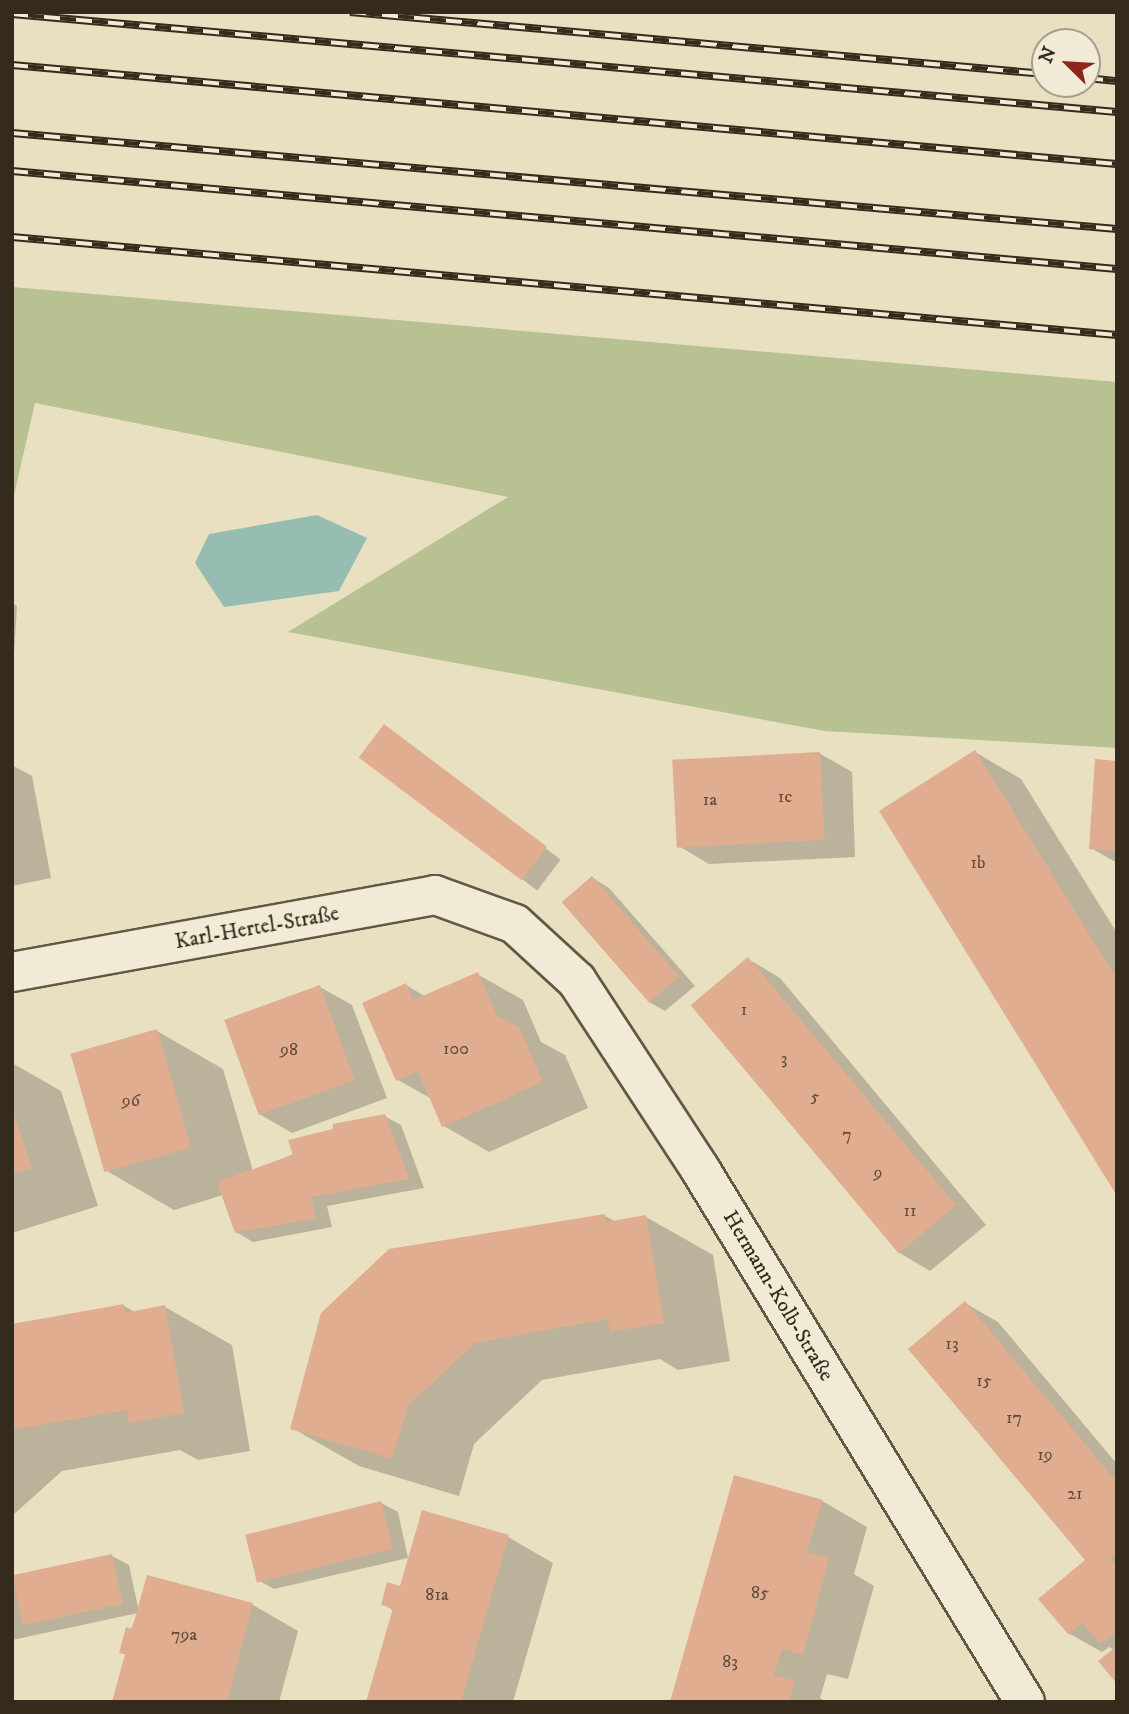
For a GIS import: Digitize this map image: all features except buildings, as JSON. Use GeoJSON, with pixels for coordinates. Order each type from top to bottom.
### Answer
{"type":"FeatureCollection","features":[{"type":"Feature","properties":{"kind":"street","name":"Karl-Hertel-Straße"},"geometry":{"type":"LineString","coordinates":[[12,972],[435,895],[499,916]]}},
{"type":"Feature","properties":{"kind":"street","name":"Hermann-Kolb-Straße"},"geometry":{"type":"LineString","coordinates":[[499,916],[515,924],[577,981],[700,1169],[1025,1702]]}},
{"type":"Feature","properties":{"kind":"green space"},"geometry":{"type":"Polygon","coordinates":[[[12,287],[1117,382],[1117,748],[825,731],[288,632],[508,497],[35,403],[12,504],[12,287]]]}},
{"type":"Feature","properties":{"kind":"water"},"geometry":{"type":"Polygon","coordinates":[[[317,515],[367,538],[339,591],[224,607],[195,563],[209,534],[317,515]]]}},
{"type":"Feature","properties":{"kind":"railway"},"geometry":{"type":"LineString","coordinates":[[350,12],[1031,73]]}},
{"type":"Feature","properties":{"kind":"railway"},"geometry":{"type":"LineString","coordinates":[[12,14],[1117,112]]}},
{"type":"Feature","properties":{"kind":"railway"},"geometry":{"type":"LineString","coordinates":[[12,65],[1117,164]]}},
{"type":"Feature","properties":{"kind":"railway"},"geometry":{"type":"LineString","coordinates":[[1101,79],[1117,81]]}},
{"type":"Feature","properties":{"kind":"railway"},"geometry":{"type":"LineString","coordinates":[[12,133],[1117,229]]}},
{"type":"Feature","properties":{"kind":"railway"},"geometry":{"type":"LineString","coordinates":[[12,171],[1117,269]]}},
{"type":"Feature","properties":{"kind":"railway"},"geometry":{"type":"LineString","coordinates":[[12,237],[1117,335]]}}]}
